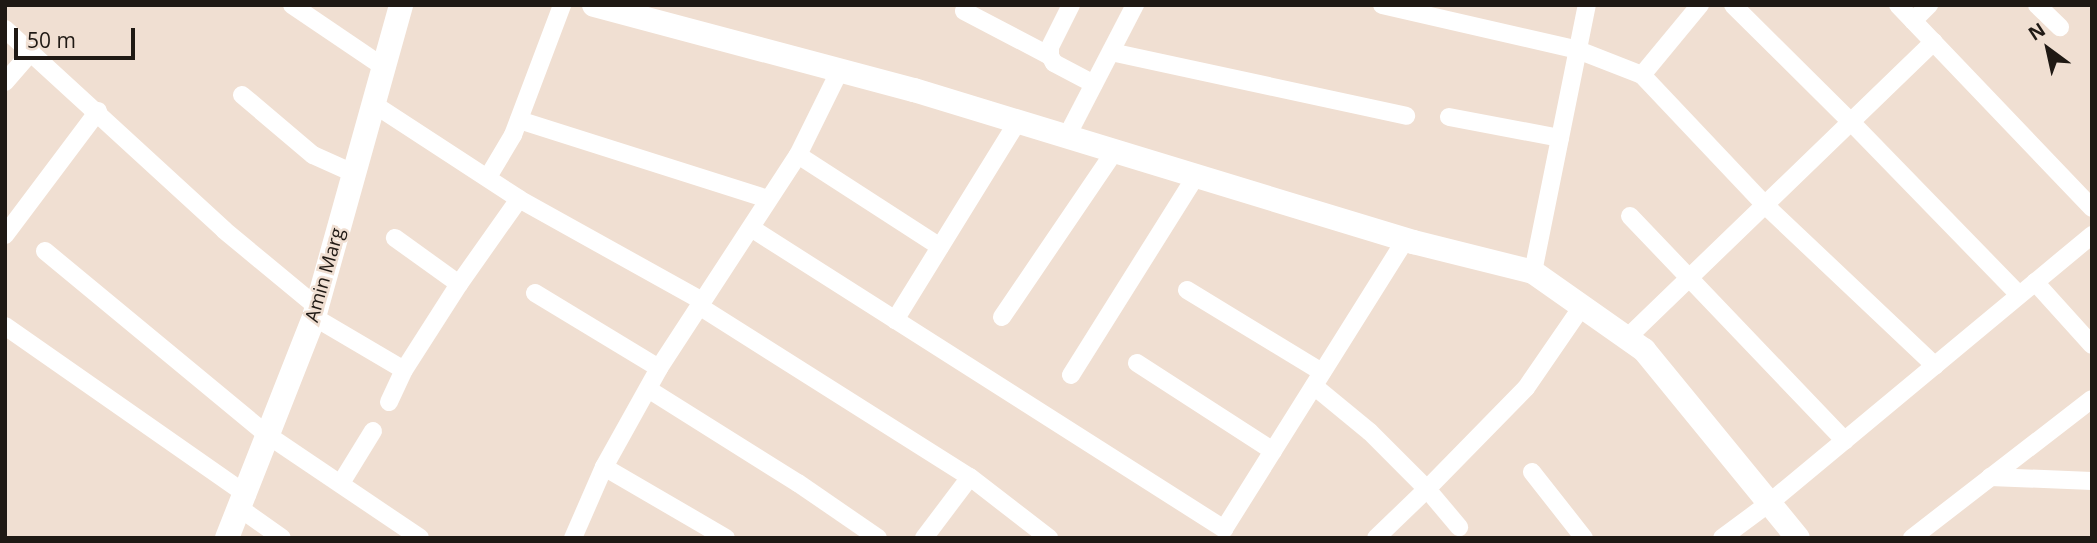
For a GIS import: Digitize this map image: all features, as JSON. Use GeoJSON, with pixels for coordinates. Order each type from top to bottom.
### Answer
{"type":"FeatureCollection","features":[{"type":"Feature","properties":{"kind":"main road","name":"Amin Marg"},"geometry":{"type":"LineString","coordinates":[[227,538],[244,502],[316,312],[401,5]]}},
{"type":"Feature","properties":{"kind":"main road"},"geometry":{"type":"LineString","coordinates":[[594,5],[840,70],[1018,121],[1405,240],[1533,272],[1644,350],[1798,538]]}},
{"type":"Feature","properties":{"kind":"street"},"geometry":{"type":"LineString","coordinates":[[292,5],[382,66]]}},
{"type":"Feature","properties":{"kind":"street"},"geometry":{"type":"LineString","coordinates":[[488,177],[519,120],[562,5]]}},
{"type":"Feature","properties":{"kind":"street"},"geometry":{"type":"LineString","coordinates":[[1071,5],[1050,47],[1050,56],[1054,63],[1094,84]]}},
{"type":"Feature","properties":{"kind":"street"},"geometry":{"type":"LineString","coordinates":[[1067,136],[1135,5]]}},
{"type":"Feature","properties":{"kind":"street"},"geometry":{"type":"LineString","coordinates":[[1382,5],[1578,50],[1642,75],[1765,205],[1935,366]]}},
{"type":"Feature","properties":{"kind":"street"},"geometry":{"type":"LineString","coordinates":[[1533,272],[1587,5]]}},
{"type":"Feature","properties":{"kind":"street"},"geometry":{"type":"LineString","coordinates":[[1642,75],[1700,5]]}},
{"type":"Feature","properties":{"kind":"street"},"geometry":{"type":"LineString","coordinates":[[1733,5],[2019,295]]}},
{"type":"Feature","properties":{"kind":"street"},"geometry":{"type":"LineString","coordinates":[[1898,5],[2092,208]]}},
{"type":"Feature","properties":{"kind":"street"},"geometry":{"type":"LineString","coordinates":[[1913,21],[1929,5]]}},
{"type":"Feature","properties":{"kind":"street"},"geometry":{"type":"LineString","coordinates":[[2037,5],[2060,27]]}},
{"type":"Feature","properties":{"kind":"street"},"geometry":{"type":"LineString","coordinates":[[964,11],[1050,56]]}},
{"type":"Feature","properties":{"kind":"street"},"geometry":{"type":"LineString","coordinates":[[5,29],[316,312],[404,370]]}},
{"type":"Feature","properties":{"kind":"street"},"geometry":{"type":"LineString","coordinates":[[1628,337],[1934,42]]}},
{"type":"Feature","properties":{"kind":"street"},"geometry":{"type":"LineString","coordinates":[[5,82],[31,52]]}},
{"type":"Feature","properties":{"kind":"street"},"geometry":{"type":"LineString","coordinates":[[1111,52],[1406,116]]}},
{"type":"Feature","properties":{"kind":"street"},"geometry":{"type":"LineString","coordinates":[[573,538],[604,467],[648,388],[700,303],[798,155],[840,70]]}},
{"type":"Feature","properties":{"kind":"street"},"geometry":{"type":"LineString","coordinates":[[242,95],[301,146],[353,173]]}},
{"type":"Feature","properties":{"kind":"street"},"geometry":{"type":"LineString","coordinates":[[372,103],[519,199],[700,303],[970,477],[1049,538]]}},
{"type":"Feature","properties":{"kind":"street"},"geometry":{"type":"LineString","coordinates":[[5,235],[98,111]]}},
{"type":"Feature","properties":{"kind":"street"},"geometry":{"type":"LineString","coordinates":[[1449,117],[1560,138]]}},
{"type":"Feature","properties":{"kind":"street"},"geometry":{"type":"LineString","coordinates":[[519,120],[768,199]]}},
{"type":"Feature","properties":{"kind":"street"},"geometry":{"type":"LineString","coordinates":[[895,320],[1018,121]]}},
{"type":"Feature","properties":{"kind":"street"},"geometry":{"type":"LineString","coordinates":[[1002,317],[1115,151]]}},
{"type":"Feature","properties":{"kind":"street"},"geometry":{"type":"LineString","coordinates":[[798,155],[940,247]]}},
{"type":"Feature","properties":{"kind":"street"},"geometry":{"type":"LineString","coordinates":[[1071,375],[1196,176]]}},
{"type":"Feature","properties":{"kind":"street"},"geometry":{"type":"LineString","coordinates":[[389,402],[404,370],[459,284],[519,199]]}},
{"type":"Feature","properties":{"kind":"street"},"geometry":{"type":"LineString","coordinates":[[1630,216],[1845,440]]}},
{"type":"Feature","properties":{"kind":"street"},"geometry":{"type":"LineString","coordinates":[[751,228],[1224,529],[1405,240]]}},
{"type":"Feature","properties":{"kind":"street"},"geometry":{"type":"LineString","coordinates":[[1722,538],[1768,504],[2092,235]]}},
{"type":"Feature","properties":{"kind":"street"},"geometry":{"type":"LineString","coordinates":[[396,238],[459,284]]}},
{"type":"Feature","properties":{"kind":"street"},"geometry":{"type":"LineString","coordinates":[[45,250],[268,436],[341,482],[420,538]]}},
{"type":"Feature","properties":{"kind":"street"},"geometry":{"type":"LineString","coordinates":[[2035,282],[2092,345]]}},
{"type":"Feature","properties":{"kind":"street"},"geometry":{"type":"LineString","coordinates":[[1187,290],[1318,379],[1427,489],[1459,527]]}},
{"type":"Feature","properties":{"kind":"street"},"geometry":{"type":"LineString","coordinates":[[535,293],[659,369]]}},
{"type":"Feature","properties":{"kind":"street"},"geometry":{"type":"LineString","coordinates":[[1376,538],[1526,388],[1583,305]]}},
{"type":"Feature","properties":{"kind":"street"},"geometry":{"type":"LineString","coordinates":[[5,326],[244,502],[282,538]]}},
{"type":"Feature","properties":{"kind":"street"},"geometry":{"type":"LineString","coordinates":[[1137,363],[1273,451]]}},
{"type":"Feature","properties":{"kind":"street"},"geometry":{"type":"LineString","coordinates":[[648,388],[798,483],[877,538]]}},
{"type":"Feature","properties":{"kind":"street"},"geometry":{"type":"LineString","coordinates":[[1912,538],[2092,399]]}},
{"type":"Feature","properties":{"kind":"street"},"geometry":{"type":"LineString","coordinates":[[341,482],[373,431]]}},
{"type":"Feature","properties":{"kind":"street"},"geometry":{"type":"LineString","coordinates":[[604,467],[726,538]]}},
{"type":"Feature","properties":{"kind":"street"},"geometry":{"type":"LineString","coordinates":[[1532,472],[1584,538]]}},
{"type":"Feature","properties":{"kind":"street"},"geometry":{"type":"LineString","coordinates":[[924,538],[970,477]]}},
{"type":"Feature","properties":{"kind":"street"},"geometry":{"type":"LineString","coordinates":[[1990,477],[2092,481]]}}]}
